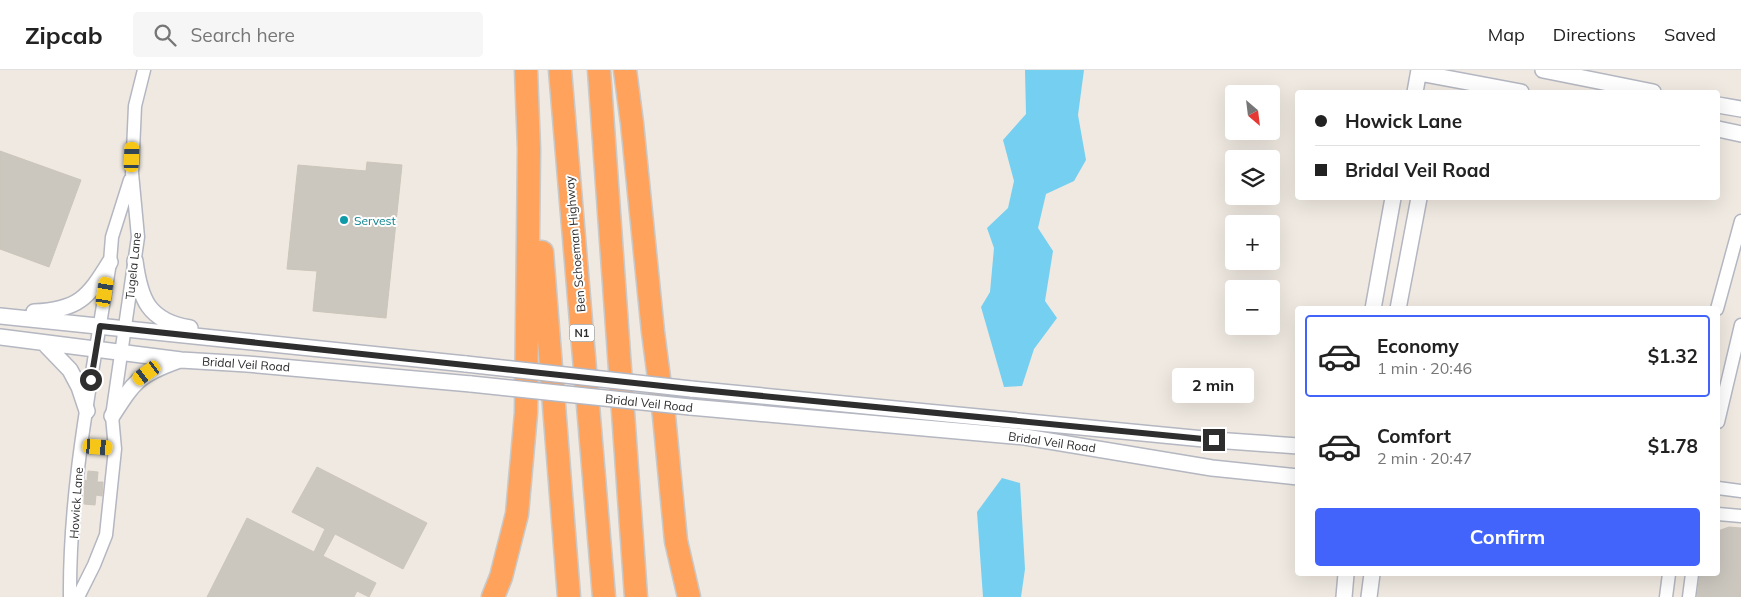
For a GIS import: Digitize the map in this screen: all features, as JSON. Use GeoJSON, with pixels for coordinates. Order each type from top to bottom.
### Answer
{"type":"FeatureCollection","features":[{"type":"Feature","properties":{"kind":"highway","name":"Ben Schoeman Highway"},"geometry":{"type":"LineString","coordinates":[[560,70],[604,597]]}},
{"type":"Feature","properties":{"kind":"highway"},"geometry":{"type":"LineString","coordinates":[[599,70],[636,597]]}},
{"type":"Feature","properties":{"kind":"highway"},"geometry":{"type":"LineString","coordinates":[[625,70],[653,332],[664,416],[676,541],[688,597]]}},
{"type":"Feature","properties":{"kind":"highway"},"geometry":{"type":"LineString","coordinates":[[494,597],[501,577],[516,514],[523,462],[526,413],[529,262],[527,196],[529,149],[526,73]]}},
{"type":"Feature","properties":{"kind":"highway"},"geometry":{"type":"LineString","coordinates":[[526,73],[569,597]]}},
{"type":"Feature","properties":{"kind":"street","name":"Tugela Lane"},"geometry":{"type":"LineString","coordinates":[[121,352],[138,237],[132,173],[135,106],[144,70]]}},
{"type":"Feature","properties":{"kind":"street"},"geometry":{"type":"LineString","coordinates":[[1543,70],[1643,90]]}},
{"type":"Feature","properties":{"kind":"street"},"geometry":{"type":"LineString","coordinates":[[1415,90],[1419,72],[1442,80],[1488,90]]}},
{"type":"Feature","properties":{"kind":"street"},"geometry":{"type":"LineString","coordinates":[[1720,105],[1741,109]]}},
{"type":"Feature","properties":{"kind":"street"},"geometry":{"type":"LineString","coordinates":[[1720,129],[1741,134]]}},
{"type":"Feature","properties":{"kind":"street","name":"Tugela Lane"},"geometry":{"type":"LineString","coordinates":[[95,349],[110,262],[112,236],[132,173]]}},
{"type":"Feature","properties":{"kind":"street"},"geometry":{"type":"LineString","coordinates":[[1374,306],[1393,200]]}},
{"type":"Feature","properties":{"kind":"street"},"geometry":{"type":"LineString","coordinates":[[1399,306],[1419,200]]}},
{"type":"Feature","properties":{"kind":"street"},"geometry":{"type":"LineString","coordinates":[[1718,306],[1741,221]]}},
{"type":"Feature","properties":{"kind":"street"},"geometry":{"type":"LineString","coordinates":[[135,261],[138,284],[142,294],[148,305],[166,321],[181,326],[307,347]]}},
{"type":"Feature","properties":{"kind":"street"},"geometry":{"type":"LineString","coordinates":[[0,315],[52,311],[74,304],[89,292],[110,262]]}},
{"type":"Feature","properties":{"kind":"street","name":"Bridal Veil Road"},"geometry":{"type":"LineString","coordinates":[[0,315],[691,389],[1214,440],[1295,446]]}},
{"type":"Feature","properties":{"kind":"street"},"geometry":{"type":"LineString","coordinates":[[1720,414],[1741,325]]}},
{"type":"Feature","properties":{"kind":"street","name":"Bridal Veil Road"},"geometry":{"type":"LineString","coordinates":[[0,337],[181,360],[471,384],[690,407],[1025,437],[1212,468],[1295,477]]}},
{"type":"Feature","properties":{"kind":"street"},"geometry":{"type":"LineString","coordinates":[[44,343],[70,370],[86,411]]}},
{"type":"Feature","properties":{"kind":"street","name":"Howick Lane"},"geometry":{"type":"LineString","coordinates":[[70,597],[73,510],[95,349]]}},
{"type":"Feature","properties":{"kind":"street"},"geometry":{"type":"LineString","coordinates":[[78,597],[94,566],[106,535],[115,449],[112,416],[121,352]]}},
{"type":"Feature","properties":{"kind":"street"},"geometry":{"type":"LineString","coordinates":[[112,416],[137,380],[156,368],[181,360]]}},
{"type":"Feature","properties":{"kind":"street"},"geometry":{"type":"LineString","coordinates":[[81,446],[115,449]]}},
{"type":"Feature","properties":{"kind":"street"},"geometry":{"type":"LineString","coordinates":[[1720,488],[1741,491]]}},
{"type":"Feature","properties":{"kind":"street"},"geometry":{"type":"LineString","coordinates":[[1720,514],[1741,516]]}},
{"type":"Feature","properties":{"kind":"street"},"geometry":{"type":"LineString","coordinates":[[1344,597],[1346,576]]}},
{"type":"Feature","properties":{"kind":"street"},"geometry":{"type":"LineString","coordinates":[[1369,597],[1372,576]]}},
{"type":"Feature","properties":{"kind":"street"},"geometry":{"type":"LineString","coordinates":[[1666,597],[1669,576]]}},
{"type":"Feature","properties":{"kind":"street"},"geometry":{"type":"LineString","coordinates":[[1689,597],[1692,576]]}},
{"type":"Feature","properties":{"kind":"water"},"geometry":{"type":"Polygon","coordinates":[[[1025,70],[1084,70],[1078,115],[1086,160],[1074,181],[1046,194],[1038,228],[1053,251],[1045,301],[1057,318],[1034,349],[1022,386],[1004,387],[981,307],[990,292],[994,248],[987,228],[1008,208],[1014,181],[1003,140],[1026,114],[1025,70]]]}},
{"type":"Feature","properties":{"kind":"water"},"geometry":{"type":"Polygon","coordinates":[[[1002,478],[1020,483],[1025,569],[1021,597],[983,597],[977,512],[1002,478]]]}},
{"type":"Feature","properties":{"kind":"building"},"geometry":{"type":"Polygon","coordinates":[[[0,151],[81,180],[49,267],[0,249],[0,151]]]}},
{"type":"Feature","properties":{"kind":"building","name":"Servest"},"geometry":{"type":"Polygon","coordinates":[[[367,162],[402,165],[386,318],[313,311],[317,271],[287,269],[298,165],[366,171],[367,162]]]}},
{"type":"Feature","properties":{"kind":"building"},"geometry":{"type":"Polygon","coordinates":[[[317,467],[427,523],[403,569],[335,534],[323,556],[376,583],[369,597],[357,591],[354,597],[207,597],[247,518],[314,552],[325,529],[292,512],[317,467]]]}},
{"type":"Feature","properties":{"kind":"building"},"geometry":{"type":"Polygon","coordinates":[[[88,471],[98,472],[97,482],[103,482],[102,496],[96,495],[95,505],[84,504],[85,480],[87,481],[88,471]]]}},
{"type":"Feature","properties":{"kind":"building"},"geometry":{"type":"Polygon","coordinates":[[[1729,527],[1741,528],[1741,597],[1697,597],[1700,576],[1720,576],[1720,530],[1729,527]]]}},
{"type":"Feature","properties":{"kind":"place","name":"Servest"},"geometry":{"type":"Point","coordinates":[344,220]}},
{"type":"Feature","properties":{"kind":"route"},"geometry":{"type":"LineString","coordinates":[[91,380],[100,326],[396,356],[691,389],[1214,440]]}}]}
